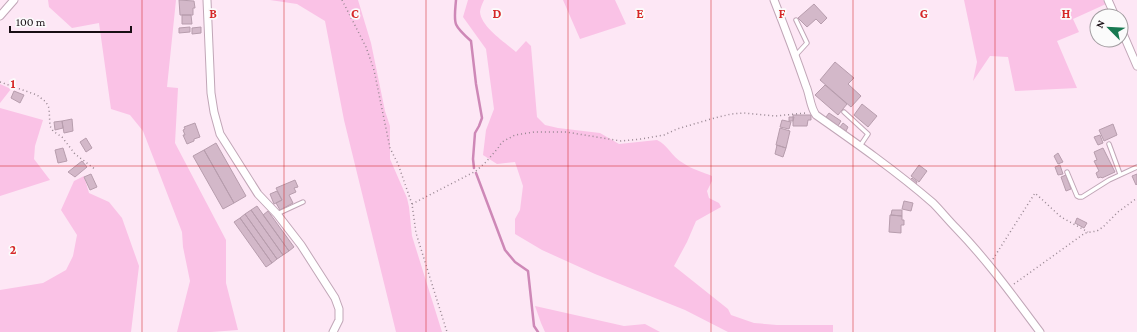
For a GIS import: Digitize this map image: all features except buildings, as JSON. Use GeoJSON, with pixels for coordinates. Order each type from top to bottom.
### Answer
{"type":"FeatureCollection","features":[{"type":"Feature","properties":{"kind":"street"},"geometry":{"type":"LineString","coordinates":[[0,16],[14,0]]}},
{"type":"Feature","properties":{"kind":"street"},"geometry":{"type":"LineString","coordinates":[[207,0],[211,93],[220,134],[258,194],[277,214],[301,244],[335,298],[339,309],[339,320],[333,332]]}},
{"type":"Feature","properties":{"kind":"street"},"geometry":{"type":"LineString","coordinates":[[774,0],[796,55],[816,115],[898,174],[934,204],[989,265],[1040,332]]}},
{"type":"Feature","properties":{"kind":"street"},"geometry":{"type":"LineString","coordinates":[[1129,48],[1137,66]]}},
{"type":"Feature","properties":{"kind":"lane"},"geometry":{"type":"LineString","coordinates":[[796,20],[807,43],[796,55]]}},
{"type":"Feature","properties":{"kind":"lane"},"geometry":{"type":"LineString","coordinates":[[844,112],[868,134],[860,146]]}},
{"type":"Feature","properties":{"kind":"lane"},"geometry":{"type":"LineString","coordinates":[[1109,144],[1120,174]]}},
{"type":"Feature","properties":{"kind":"lane"},"geometry":{"type":"LineString","coordinates":[[1067,172],[1077,196],[1082,197],[1120,174],[1137,167]]}},
{"type":"Feature","properties":{"kind":"lane"},"geometry":{"type":"LineString","coordinates":[[277,214],[303,202]]}},
{"type":"Feature","properties":{"kind":"path"},"geometry":{"type":"LineString","coordinates":[[342,0],[366,46],[374,70],[390,148],[398,164],[412,204],[416,233],[447,332]]}},
{"type":"Feature","properties":{"kind":"path"},"geometry":{"type":"LineString","coordinates":[[0,82],[37,95],[46,102],[49,108],[50,126],[53,131],[62,137],[75,154],[96,170]]}},
{"type":"Feature","properties":{"kind":"path"},"geometry":{"type":"LineString","coordinates":[[412,204],[476,171],[486,162],[502,142],[515,135],[534,132],[566,132],[621,141],[664,135],[693,124],[744,112],[775,116],[814,112]]}},
{"type":"Feature","properties":{"kind":"path"},"geometry":{"type":"LineString","coordinates":[[989,265],[1035,194],[1060,217],[1091,233],[1103,227],[1118,212],[1137,198]]}},
{"type":"Feature","properties":{"kind":"path"},"geometry":{"type":"LineString","coordinates":[[1007,288],[1088,232]]}},
{"type":"Feature","properties":{"kind":"shaded area"},"geometry":{"type":"Polygon","coordinates":[[[48,0],[176,0],[167,87],[178,88],[175,143],[226,240],[226,283],[238,330],[177,332],[190,281],[183,247],[182,232],[143,131],[130,115],[111,109],[99,23],[72,28],[49,7],[48,0]]]}},
{"type":"Feature","properties":{"kind":"shaded area"},"geometry":{"type":"Polygon","coordinates":[[[270,0],[358,0],[371,43],[385,111],[390,126],[390,159],[407,198],[412,236],[442,332],[396,332],[344,120],[325,21],[297,4],[270,0]]]}},
{"type":"Feature","properties":{"kind":"shaded area"},"geometry":{"type":"Polygon","coordinates":[[[468,0],[484,0],[480,12],[481,18],[489,29],[516,52],[526,41],[531,46],[537,117],[545,125],[600,133],[619,144],[657,140],[664,144],[679,160],[686,165],[712,176],[712,181],[707,191],[709,198],[719,203],[721,207],[696,221],[674,266],[728,309],[731,315],[754,323],[777,325],[833,325],[833,332],[728,332],[685,310],[595,274],[542,250],[515,234],[515,219],[520,210],[523,186],[515,162],[497,164],[483,155],[486,130],[494,109],[486,49],[463,17],[468,0]]]}},
{"type":"Feature","properties":{"kind":"shaded area"},"geometry":{"type":"Polygon","coordinates":[[[563,0],[615,0],[626,24],[580,39],[563,0]]]}},
{"type":"Feature","properties":{"kind":"shaded area"},"geometry":{"type":"Polygon","coordinates":[[[964,0],[1103,0],[1106,4],[1097,8],[1089,8],[1089,12],[1073,19],[1079,32],[1057,41],[1077,88],[1015,91],[1008,57],[990,56],[973,81],[977,62],[964,0]]]}},
{"type":"Feature","properties":{"kind":"shaded area"},"geometry":{"type":"Polygon","coordinates":[[[0,84],[11,89],[0,103],[0,84]]]}},
{"type":"Feature","properties":{"kind":"shaded area"},"geometry":{"type":"Polygon","coordinates":[[[0,108],[43,120],[35,146],[34,159],[50,180],[0,196],[0,108]]]}},
{"type":"Feature","properties":{"kind":"shaded area"},"geometry":{"type":"Polygon","coordinates":[[[84,176],[89,193],[109,202],[122,218],[139,266],[131,332],[0,332],[0,290],[43,283],[66,270],[73,256],[77,235],[61,210],[74,181],[84,176]]]}},
{"type":"Feature","properties":{"kind":"shaded area"},"geometry":{"type":"Polygon","coordinates":[[[535,306],[624,326],[645,324],[660,332],[545,332],[535,306]]]}},
{"type":"Feature","properties":{"kind":"waterway"},"geometry":{"type":"LineString","coordinates":[[456,0],[455,19],[457,27],[471,41],[482,118],[475,133],[473,159],[474,168]]}},
{"type":"Feature","properties":{"kind":"waterway"},"geometry":{"type":"LineString","coordinates":[[476,173],[505,250],[515,262],[528,271],[534,326],[538,332]]}}]}
